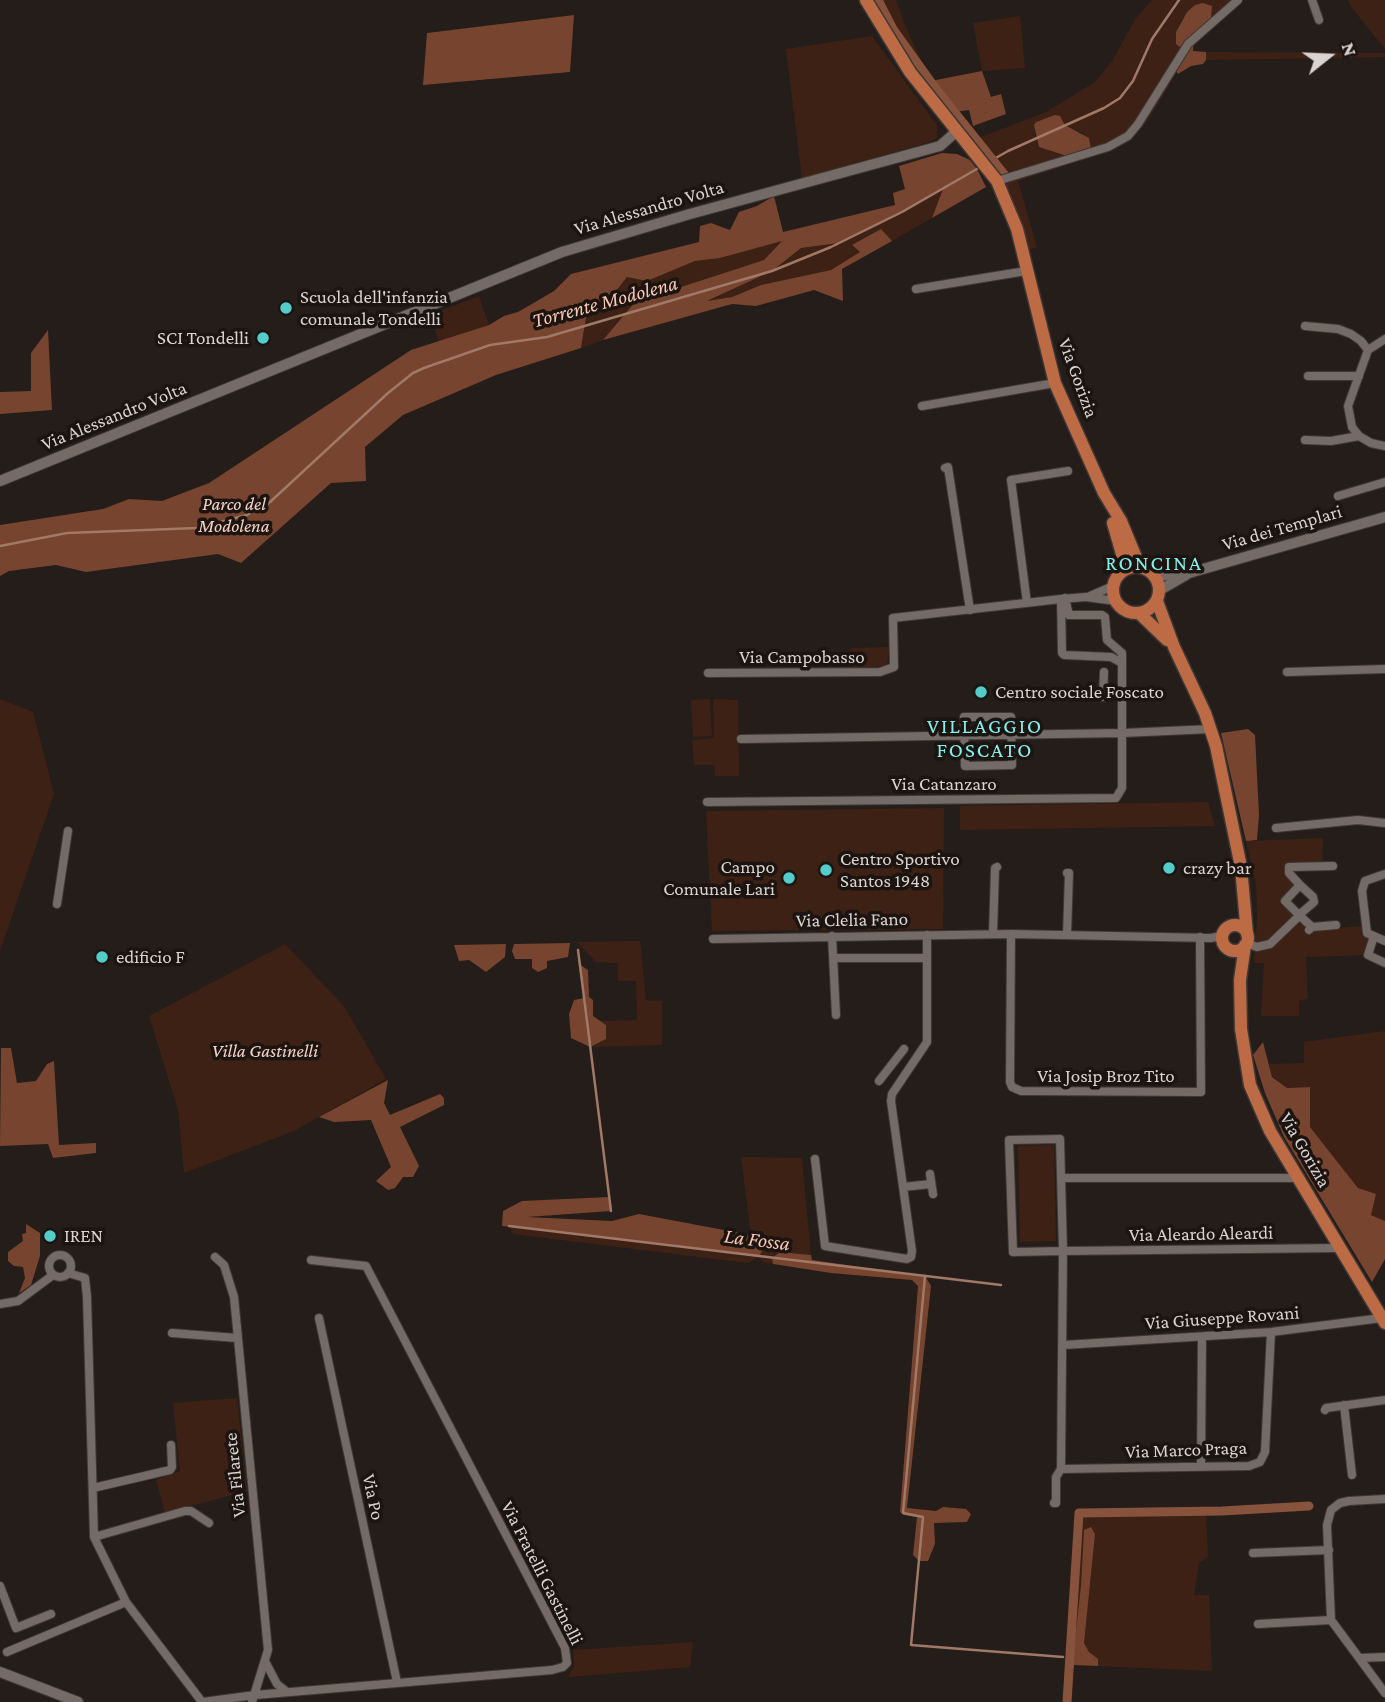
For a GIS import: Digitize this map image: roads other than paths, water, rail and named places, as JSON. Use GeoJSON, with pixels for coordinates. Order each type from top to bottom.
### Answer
{"type":"FeatureCollection","features":[{"type":"Feature","properties":{"kind":"main road","name":"Via Gorizia"},"geometry":{"type":"LineString","coordinates":[[866,0],[910,72],[995,178],[1017,229],[1055,383],[1104,493]]}},
{"type":"Feature","properties":{"kind":"main road"},"geometry":{"type":"LineString","coordinates":[[1104,493],[1121,521],[1140,566]]}},
{"type":"Feature","properties":{"kind":"main road"},"geometry":{"type":"LineString","coordinates":[[1104,493],[1118,538],[1122,570],[1113,586],[1116,601],[1129,612],[1139,613],[1150,609],[1158,596],[1156,576],[1140,566],[1122,570]]}},
{"type":"Feature","properties":{"kind":"main road","name":"Via Gorizia"},"geometry":{"type":"LineString","coordinates":[[1158,596],[1174,647],[1211,729],[1238,847],[1246,941],[1240,980],[1241,1029],[1250,1085],[1265,1120],[1383,1320]]}},
{"type":"Feature","properties":{"kind":"main road"},"geometry":{"type":"LineString","coordinates":[[1139,613],[1174,647]]}},
{"type":"Feature","properties":{"kind":"main road"},"geometry":{"type":"LineString","coordinates":[[1225,937],[1240,915],[1244,897]]}},
{"type":"Feature","properties":{"kind":"main road"},"geometry":{"type":"LineString","coordinates":[[1239,926],[1246,941],[1236,951],[1225,937],[1239,926]]}},
{"type":"Feature","properties":{"kind":"main road","name":"Via Gorizia"},"geometry":{"type":"LineString","coordinates":[[1225,937],[1240,980]]}},
{"type":"Feature","properties":{"kind":"street"},"geometry":{"type":"LineString","coordinates":[[995,178],[1108,147],[1128,135],[1138,124],[1188,44],[1238,0]]}},
{"type":"Feature","properties":{"kind":"street"},"geometry":{"type":"LineString","coordinates":[[1312,0],[1319,20]]}},
{"type":"Feature","properties":{"kind":"street","name":"Via Alessandro Volta"},"geometry":{"type":"LineString","coordinates":[[0,481],[281,368],[309,363],[337,350],[354,337],[584,244],[940,146],[957,131]]}},
{"type":"Feature","properties":{"kind":"street"},"geometry":{"type":"LineString","coordinates":[[916,289],[1026,271]]}},
{"type":"Feature","properties":{"kind":"street"},"geometry":{"type":"LineString","coordinates":[[1305,326],[1338,329],[1361,341],[1368,350]]}},
{"type":"Feature","properties":{"kind":"street"},"geometry":{"type":"LineString","coordinates":[[1385,339],[1368,350],[1348,406],[1352,427],[1359,436],[1371,443],[1385,446]]}},
{"type":"Feature","properties":{"kind":"street"},"geometry":{"type":"LineString","coordinates":[[1308,376],[1359,376]]}},
{"type":"Feature","properties":{"kind":"street"},"geometry":{"type":"LineString","coordinates":[[922,406],[1055,383]]}},
{"type":"Feature","properties":{"kind":"street"},"geometry":{"type":"LineString","coordinates":[[1305,440],[1331,441],[1359,436]]}},
{"type":"Feature","properties":{"kind":"street"},"geometry":{"type":"LineString","coordinates":[[944,468],[948,467],[970,610]]}},
{"type":"Feature","properties":{"kind":"street"},"geometry":{"type":"LineString","coordinates":[[1027,603],[1011,480],[1068,471]]}},
{"type":"Feature","properties":{"kind":"street"},"geometry":{"type":"LineString","coordinates":[[1338,496],[1385,482]]}},
{"type":"Feature","properties":{"kind":"street","name":"Via dei Templari"},"geometry":{"type":"LineString","coordinates":[[1189,573],[1385,517]]}},
{"type":"Feature","properties":{"kind":"street"},"geometry":{"type":"LineString","coordinates":[[1156,576],[1189,573]]}},
{"type":"Feature","properties":{"kind":"street"},"geometry":{"type":"LineString","coordinates":[[1158,596],[1189,573]]}},
{"type":"Feature","properties":{"kind":"street","name":"Via Campobasso"},"geometry":{"type":"LineString","coordinates":[[1086,597],[1113,586]]}},
{"type":"Feature","properties":{"kind":"street","name":"Via Campobasso"},"geometry":{"type":"LineString","coordinates":[[708,673],[880,673],[894,667],[893,618],[1063,598],[1086,597],[1116,601]]}},
{"type":"Feature","properties":{"kind":"street"},"geometry":{"type":"LineString","coordinates":[[1063,598],[1065,616],[1062,653],[1111,657],[1122,663]]}},
{"type":"Feature","properties":{"kind":"street"},"geometry":{"type":"LineString","coordinates":[[1065,616],[1105,617],[1107,640],[1120,651],[1122,663],[1123,733]]}},
{"type":"Feature","properties":{"kind":"street"},"geometry":{"type":"LineString","coordinates":[[1287,672],[1385,669]]}},
{"type":"Feature","properties":{"kind":"street"},"geometry":{"type":"LineString","coordinates":[[1104,672],[1103,692],[1122,687]]}},
{"type":"Feature","properties":{"kind":"street"},"geometry":{"type":"LineString","coordinates":[[964,717],[1011,717],[1011,735],[1012,765],[965,766],[964,717]]}},
{"type":"Feature","properties":{"kind":"street"},"geometry":{"type":"LineString","coordinates":[[741,739],[1123,733],[1211,729]]}},
{"type":"Feature","properties":{"kind":"street","name":"Via Catanzaro"},"geometry":{"type":"LineString","coordinates":[[706,802],[1111,799],[1120,793],[1122,788],[1123,733]]}},
{"type":"Feature","properties":{"kind":"street"},"geometry":{"type":"LineString","coordinates":[[1276,828],[1358,820],[1385,823]]}},
{"type":"Feature","properties":{"kind":"street"},"geometry":{"type":"LineString","coordinates":[[57,904],[68,831]]}},
{"type":"Feature","properties":{"kind":"street"},"geometry":{"type":"LineString","coordinates":[[1246,941],[1257,947],[1267,945],[1314,902],[1313,897],[1289,873],[1289,867],[1333,866]]}},
{"type":"Feature","properties":{"kind":"street"},"geometry":{"type":"LineString","coordinates":[[993,934],[997,867]]}},
{"type":"Feature","properties":{"kind":"street"},"geometry":{"type":"LineString","coordinates":[[1067,873],[1067,935]]}},
{"type":"Feature","properties":{"kind":"street"},"geometry":{"type":"LineString","coordinates":[[1385,874],[1365,881],[1362,891],[1367,933],[1385,941]]}},
{"type":"Feature","properties":{"kind":"street"},"geometry":{"type":"LineString","coordinates":[[1300,885],[1285,901],[1310,929],[1336,925]]}},
{"type":"Feature","properties":{"kind":"street","name":"Via Clelia Fano"},"geometry":{"type":"LineString","coordinates":[[713,939],[993,934],[1225,937]]}},
{"type":"Feature","properties":{"kind":"street","name":"Via Josip Broz Tito"},"geometry":{"type":"LineString","coordinates":[[1012,934],[1010,1082],[1012,1087],[1021,1091],[1200,1092],[1200,937]]}},
{"type":"Feature","properties":{"kind":"street"},"geometry":{"type":"LineString","coordinates":[[815,1158],[825,1246],[907,1259],[911,1257],[891,1094],[927,1042],[927,935]]}},
{"type":"Feature","properties":{"kind":"street"},"geometry":{"type":"LineString","coordinates":[[832,936],[836,1015]]}},
{"type":"Feature","properties":{"kind":"street"},"geometry":{"type":"LineString","coordinates":[[1374,936],[1368,955],[1385,963]]}},
{"type":"Feature","properties":{"kind":"street"},"geometry":{"type":"LineString","coordinates":[[833,958],[927,958]]}},
{"type":"Feature","properties":{"kind":"street"},"geometry":{"type":"LineString","coordinates":[[879,1081],[904,1049]]}},
{"type":"Feature","properties":{"kind":"street"},"geometry":{"type":"LineString","coordinates":[[893,1064],[907,1072]]}},
{"type":"Feature","properties":{"kind":"street","name":"Via Aleardo Aleardi"},"geometry":{"type":"LineString","coordinates":[[1063,1251],[1060,1139],[1009,1140],[1013,1252],[1340,1248]]}},
{"type":"Feature","properties":{"kind":"street"},"geometry":{"type":"LineString","coordinates":[[930,1174],[933,1194]]}},
{"type":"Feature","properties":{"kind":"street"},"geometry":{"type":"LineString","coordinates":[[1062,1178],[1298,1178]]}},
{"type":"Feature","properties":{"kind":"street"},"geometry":{"type":"LineString","coordinates":[[903,1187],[931,1184]]}},
{"type":"Feature","properties":{"kind":"street"},"geometry":{"type":"LineString","coordinates":[[1054,1503],[1056,1478],[1061,1469],[1063,1251]]}},
{"type":"Feature","properties":{"kind":"street"},"geometry":{"type":"LineString","coordinates":[[68,1273],[71,1266],[69,1260],[57,1255],[49,1264],[53,1275],[59,1277],[68,1273],[85,1278],[94,1536],[126,1602],[202,1702]]}},
{"type":"Feature","properties":{"kind":"street","name":"Via Filarete"},"geometry":{"type":"LineString","coordinates":[[215,1257],[224,1265],[232,1285],[268,1650],[253,1698]]}},
{"type":"Feature","properties":{"kind":"street","name":"Via Fratelli Gastinelli"},"geometry":{"type":"LineString","coordinates":[[202,1702],[397,1682],[556,1670],[566,1665],[567,1654],[366,1266],[311,1260]]}},
{"type":"Feature","properties":{"kind":"street"},"geometry":{"type":"LineString","coordinates":[[0,1304],[19,1301],[53,1275]]}},
{"type":"Feature","properties":{"kind":"street","name":"Via Po"},"geometry":{"type":"LineString","coordinates":[[319,1318],[397,1682]]}},
{"type":"Feature","properties":{"kind":"street","name":"Via Giuseppe Rovani"},"geometry":{"type":"LineString","coordinates":[[1064,1345],[1271,1332],[1383,1320]]}},
{"type":"Feature","properties":{"kind":"street","name":"Via Marco Praga"},"geometry":{"type":"LineString","coordinates":[[1061,1469],[1255,1465],[1264,1457],[1271,1332]]}},
{"type":"Feature","properties":{"kind":"street"},"geometry":{"type":"LineString","coordinates":[[172,1334],[237,1338]]}},
{"type":"Feature","properties":{"kind":"street"},"geometry":{"type":"LineString","coordinates":[[1201,1466],[1202,1337]]}},
{"type":"Feature","properties":{"kind":"street"},"geometry":{"type":"LineString","coordinates":[[1325,1410],[1385,1400]]}},
{"type":"Feature","properties":{"kind":"street"},"geometry":{"type":"LineString","coordinates":[[1344,1405],[1352,1475]]}},
{"type":"Feature","properties":{"kind":"street"},"geometry":{"type":"LineString","coordinates":[[93,1488],[170,1470],[171,1445]]}},
{"type":"Feature","properties":{"kind":"street"},"geometry":{"type":"LineString","coordinates":[[1385,1499],[1349,1501],[1335,1506],[1327,1521],[1331,1620],[1385,1693]]}},
{"type":"Feature","properties":{"kind":"street"},"geometry":{"type":"LineString","coordinates":[[94,1536],[186,1511],[191,1511],[209,1523]]}},
{"type":"Feature","properties":{"kind":"street"},"geometry":{"type":"LineString","coordinates":[[1253,1553],[1329,1550]]}},
{"type":"Feature","properties":{"kind":"street"},"geometry":{"type":"LineString","coordinates":[[0,1586],[16,1628],[51,1614]]}},
{"type":"Feature","properties":{"kind":"street"},"geometry":{"type":"LineString","coordinates":[[7,1652],[126,1602]]}},
{"type":"Feature","properties":{"kind":"street"},"geometry":{"type":"LineString","coordinates":[[1258,1624],[1331,1620]]}},
{"type":"Feature","properties":{"kind":"street"},"geometry":{"type":"LineString","coordinates":[[1360,1658],[1385,1657]]}},
{"type":"Feature","properties":{"kind":"street"},"geometry":{"type":"LineString","coordinates":[[265,1663],[277,1684],[287,1692]]}},
{"type":"Feature","properties":{"kind":"street"},"geometry":{"type":"LineString","coordinates":[[0,1672],[58,1691],[78,1702]]}},
{"type":"Feature","properties":{"kind":"waterway"},"geometry":{"type":"LineString","coordinates":[[878,0],[893,29],[936,89],[1004,174]]}},
{"type":"Feature","properties":{"kind":"waterway","name":"Torrente Modolena"},"geometry":{"type":"LineString","coordinates":[[987,163],[1120,98],[1133,81],[1152,39],[1179,0]]}},
{"type":"Feature","properties":{"kind":"waterway","name":"Torrente Modolena"},"geometry":{"type":"LineString","coordinates":[[0,546],[67,533],[197,528],[247,515],[269,503],[413,373],[490,345],[547,337],[772,271],[831,247],[902,212],[982,166]]}},
{"type":"Feature","properties":{"kind":"waterway"},"geometry":{"type":"LineString","coordinates":[[578,950],[611,1211]]}},
{"type":"Feature","properties":{"kind":"waterway","name":"La Fossa"},"geometry":{"type":"LineString","coordinates":[[509,1226],[1001,1285]]}},
{"type":"Feature","properties":{"kind":"waterway"},"geometry":{"type":"LineString","coordinates":[[925,1276],[903,1513],[923,1517],[911,1645],[1063,1657]]}},
{"type":"Feature","properties":{"kind":"waterway"},"geometry":{"type":"LineString","coordinates":[[1067,1702],[1079,1513],[1222,1511],[1309,1506]]}},
{"type":"Feature","properties":{"kind":"place","name":"Scuola dell'infanzia comunale Tondelli"},"geometry":{"type":"Point","coordinates":[286,308]}},
{"type":"Feature","properties":{"kind":"place","name":"SCI Tondelli"},"geometry":{"type":"Point","coordinates":[263,338]}},
{"type":"Feature","properties":{"kind":"place","name":"Centro sociale Foscato"},"geometry":{"type":"Point","coordinates":[981,692]}},
{"type":"Feature","properties":{"kind":"place","name":"crazy bar"},"geometry":{"type":"Point","coordinates":[1169,868]}},
{"type":"Feature","properties":{"kind":"place","name":"Centro Sportivo Santos 1948"},"geometry":{"type":"Point","coordinates":[826,870]}},
{"type":"Feature","properties":{"kind":"place","name":"Campo Comunale Lari"},"geometry":{"type":"Point","coordinates":[789,878]}},
{"type":"Feature","properties":{"kind":"place","name":"edificio F"},"geometry":{"type":"Point","coordinates":[102,957]}},
{"type":"Feature","properties":{"kind":"place","name":"IREN"},"geometry":{"type":"Point","coordinates":[50,1236]}},
{"type":"Feature","properties":{"kind":"district","name":"RONCINA"},"geometry":{"type":"Point","coordinates":[1154,564]}},
{"type":"Feature","properties":{"kind":"district","name":"VILLAGGIO FOSCATO"},"geometry":{"type":"Point","coordinates":[985,739]}},
{"type":"Feature","properties":{"kind":"park label","name":"Parco del Modolena"},"geometry":{"type":"Point","coordinates":[234,515]}},
{"type":"Feature","properties":{"kind":"park label","name":"Villa Gastinelli"},"geometry":{"type":"Point","coordinates":[265,1051]}}]}
